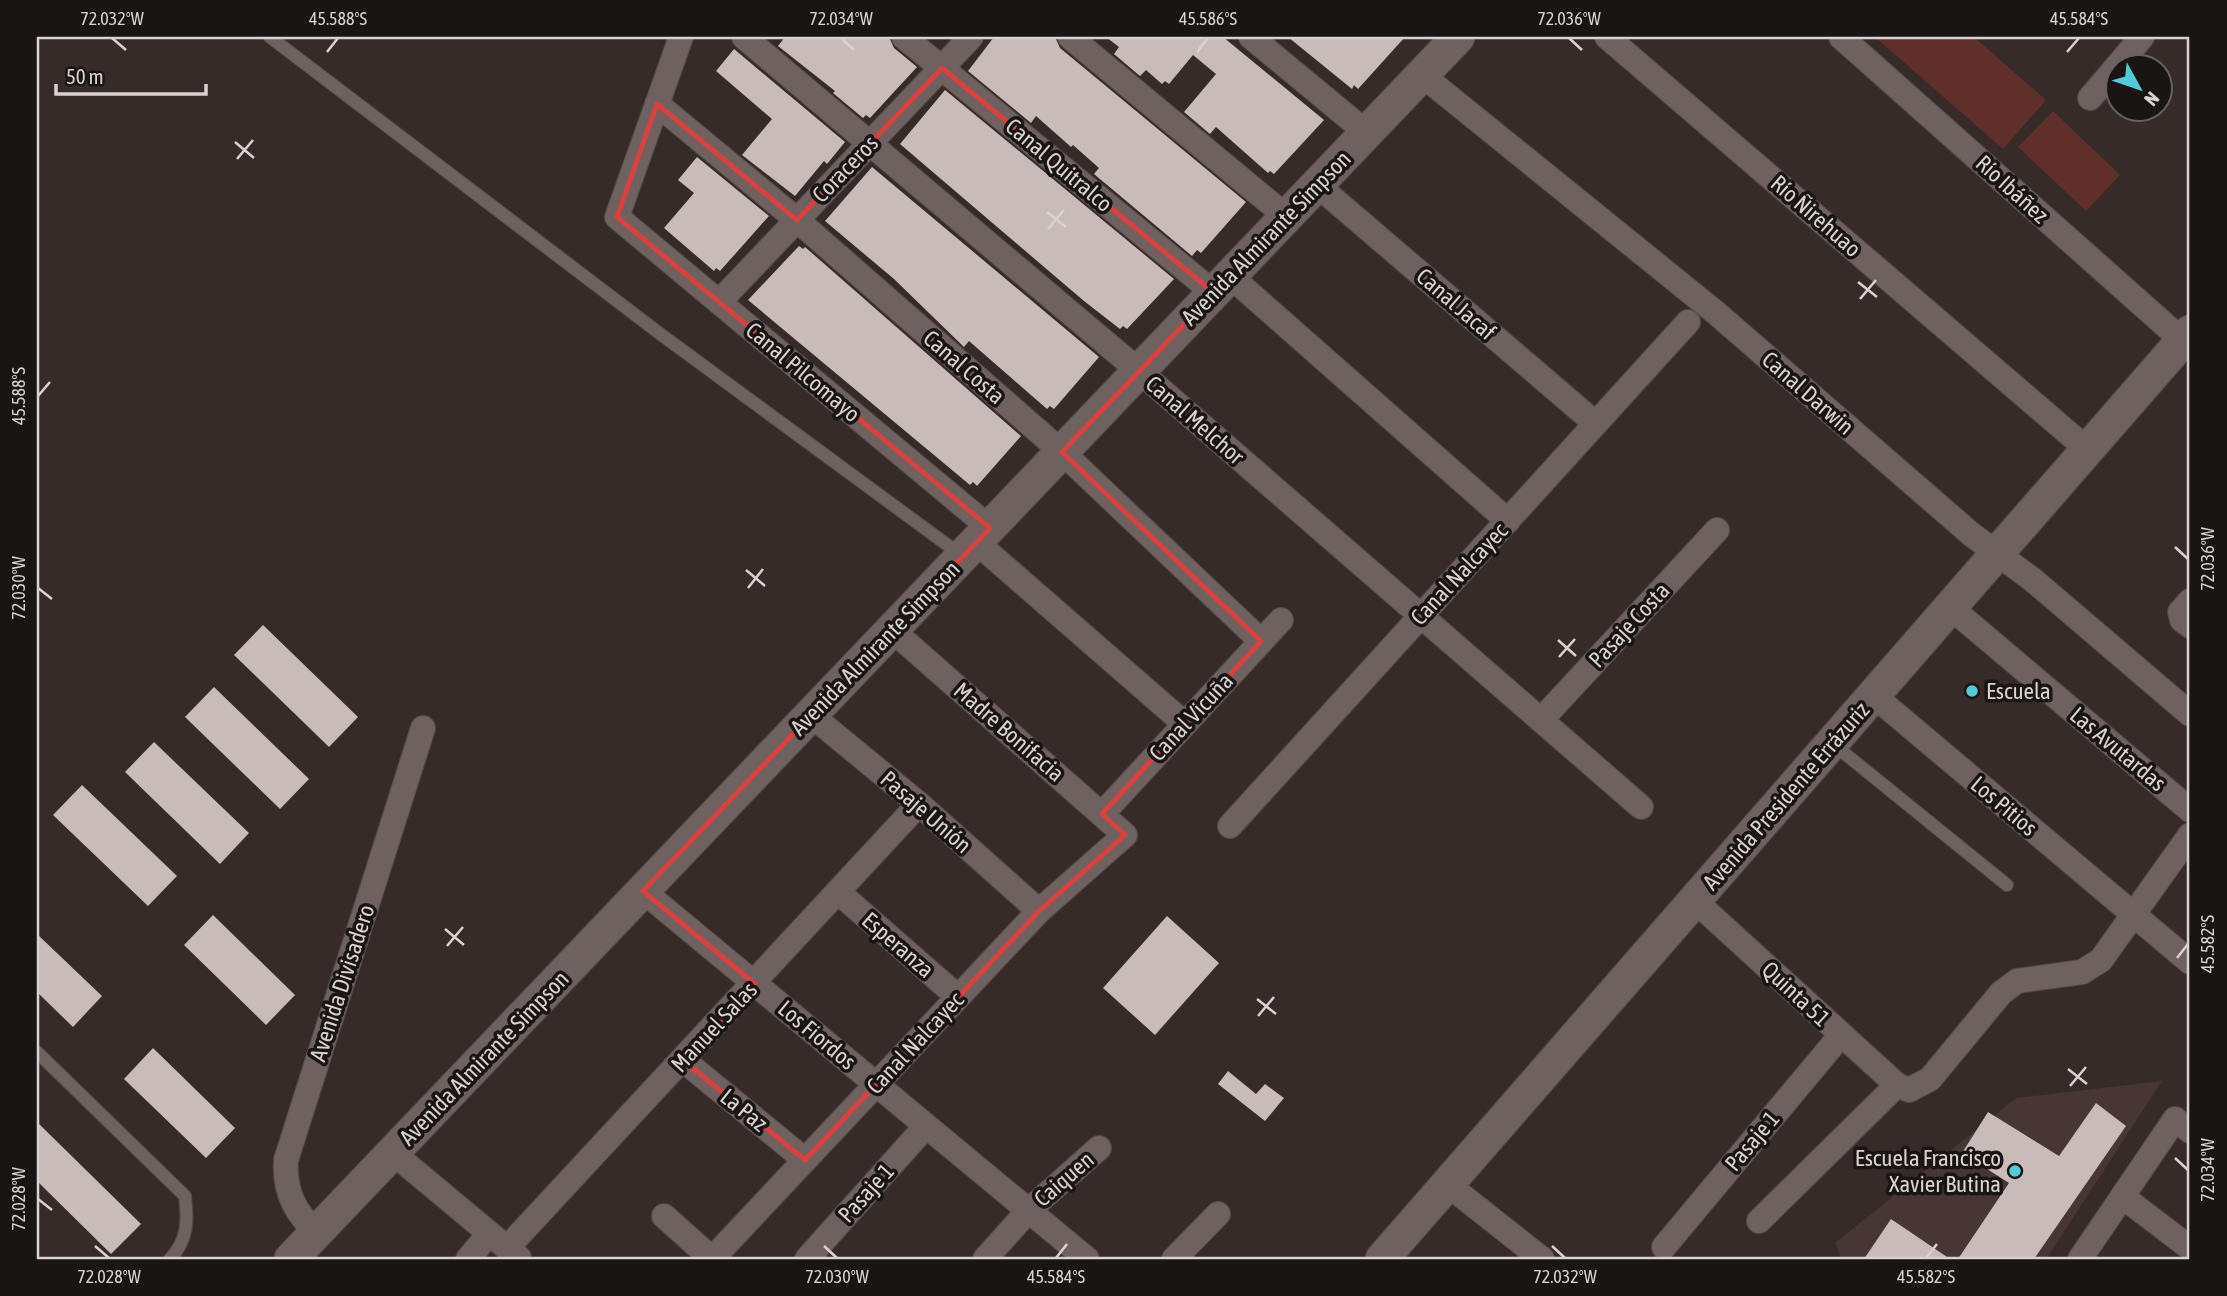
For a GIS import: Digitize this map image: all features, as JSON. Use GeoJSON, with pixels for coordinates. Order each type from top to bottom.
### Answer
{"type":"FeatureCollection","features":[{"type":"Feature","properties":{"kind":"street"},"geometry":{"type":"LineString","coordinates":[[657,104],[681,37]]}},
{"type":"Feature","properties":{"kind":"street","name":"Canal Melchor"},"geometry":{"type":"LineString","coordinates":[[744,37],[871,142],[1421,614],[1641,807]]}},
{"type":"Feature","properties":{"kind":"street","name":"Canal Quitralco"},"geometry":{"type":"LineString","coordinates":[[904,37],[1222,285],[1508,521]]}},
{"type":"Feature","properties":{"kind":"street","name":"Coraceros"},"geometry":{"type":"LineString","coordinates":[[719,302],[971,37]]}},
{"type":"Feature","properties":{"kind":"street"},"geometry":{"type":"LineString","coordinates":[[1070,37],[1287,217]]}},
{"type":"Feature","properties":{"kind":"street"},"geometry":{"type":"LineString","coordinates":[[1251,37],[1367,132]]}},
{"type":"Feature","properties":{"kind":"street","name":"Río Ñirehuao"},"geometry":{"type":"LineString","coordinates":[[1607,37],[2088,450]]}},
{"type":"Feature","properties":{"kind":"street","name":"Río Ibáñez"},"geometry":{"type":"LineString","coordinates":[[1841,37],[2186,336]]}},
{"type":"Feature","properties":{"kind":"street"},"geometry":{"type":"LineString","coordinates":[[2090,98],[2142,37]]}},
{"type":"Feature","properties":{"kind":"street","name":"Avenida Almirante Simpson"},"geometry":{"type":"LineString","coordinates":[[291,1259],[1422,75],[1445,41]]}},
{"type":"Feature","properties":{"kind":"street","name":"Canal Darwin"},"geometry":{"type":"LineString","coordinates":[[1422,75],[1715,312],[1997,554],[2033,580],[2190,714]]}},
{"type":"Feature","properties":{"kind":"street","name":"Canal Pilcomayo"},"geometry":{"type":"LineString","coordinates":[[657,104],[617,217],[719,302],[976,542],[1185,724]]}},
{"type":"Feature","properties":{"kind":"street","name":"Canal Costa"},"geometry":{"type":"LineString","coordinates":[[657,104],[797,220],[1062,452],[1261,641]]}},
{"type":"Feature","properties":{"kind":"street","name":"Canal Jacaf"},"geometry":{"type":"LineString","coordinates":[[1317,185],[1595,423]]}},
{"type":"Feature","properties":{"kind":"street","name":"Canal Nalcayec"},"geometry":{"type":"LineString","coordinates":[[1230,826],[1688,323]]}},
{"type":"Feature","properties":{"kind":"street","name":"Avenida Presidente Errázuriz"},"geometry":{"type":"LineString","coordinates":[[1382,1259],[2186,336]]}},
{"type":"Feature","properties":{"kind":"street","name":"Pasaje Costa"},"geometry":{"type":"LineString","coordinates":[[1541,720],[1717,530]]}},
{"type":"Feature","properties":{"kind":"street","name":"Las Avutardas"},"geometry":{"type":"LineString","coordinates":[[1950,607],[2190,810]]}},
{"type":"Feature","properties":{"kind":"street","name":"Canal Vicuña"},"geometry":{"type":"LineString","coordinates":[[1102,814],[1281,620]]}},
{"type":"Feature","properties":{"kind":"street","name":"Madre Bonifacia"},"geometry":{"type":"LineString","coordinates":[[892,630],[1125,835]]}},
{"type":"Feature","properties":{"kind":"street","name":"Los Pitios"},"geometry":{"type":"LineString","coordinates":[[1873,695],[2190,962]]}},
{"type":"Feature","properties":{"kind":"street","name":"Pasaje Unión"},"geometry":{"type":"LineString","coordinates":[[811,715],[919,804],[1039,911]]}},
{"type":"Feature","properties":{"kind":"street","name":"Avenida Divisadero"},"geometry":{"type":"LineString","coordinates":[[317,1232],[293,1204],[286,1183],[286,1160],[423,728]]}},
{"type":"Feature","properties":{"kind":"street","name":"Manuel Salas"},"geometry":{"type":"LineString","coordinates":[[468,1259],[505,1247],[755,984],[919,804]]}},
{"type":"Feature","properties":{"kind":"street","name":"Canal Nalcayec"},"geometry":{"type":"LineString","coordinates":[[712,1259],[1039,911],[1106,855],[1125,835]]}},
{"type":"Feature","properties":{"kind":"street"},"geometry":{"type":"LineString","coordinates":[[1759,1221],[1897,1085],[1909,1090],[1930,1079],[2001,993],[2017,981],[2082,972],[2101,960],[2135,917],[2190,835]]}},
{"type":"Feature","properties":{"kind":"street","name":"Los Fiordos"},"geometry":{"type":"LineString","coordinates":[[643,891],[1087,1259]]}},
{"type":"Feature","properties":{"kind":"street","name":"Esperanza"},"geometry":{"type":"LineString","coordinates":[[838,892],[958,997]]}},
{"type":"Feature","properties":{"kind":"street","name":"Quinta 51"},"geometry":{"type":"LineString","coordinates":[[1695,901],[1897,1085]]}},
{"type":"Feature","properties":{"kind":"street","name":"Pasaje 1"},"geometry":{"type":"LineString","coordinates":[[1664,1247],[1841,1035]]}},
{"type":"Feature","properties":{"kind":"street","name":"La Paz"},"geometry":{"type":"LineString","coordinates":[[683,1060],[805,1160]]}},
{"type":"Feature","properties":{"kind":"street"},"geometry":{"type":"LineString","coordinates":[[2080,1259],[2123,1197],[2183,1125]]}},
{"type":"Feature","properties":{"kind":"street","name":"Pasaje 1"},"geometry":{"type":"LineString","coordinates":[[807,1259],[926,1126]]}},
{"type":"Feature","properties":{"kind":"street","name":"Caiquen"},"geometry":{"type":"LineString","coordinates":[[985,1259],[1028,1211],[1099,1148]]}},
{"type":"Feature","properties":{"kind":"street"},"geometry":{"type":"LineString","coordinates":[[393,1153],[505,1247]]}},
{"type":"Feature","properties":{"kind":"street"},"geometry":{"type":"LineString","coordinates":[[1447,1184],[1542,1259]]}},
{"type":"Feature","properties":{"kind":"street"},"geometry":{"type":"LineString","coordinates":[[2123,1197],[2190,1248]]}},
{"type":"Feature","properties":{"kind":"street"},"geometry":{"type":"LineString","coordinates":[[1174,1259],[1218,1214]]}},
{"type":"Feature","properties":{"kind":"street"},"geometry":{"type":"LineString","coordinates":[[664,1216],[712,1259]]}},
{"type":"Feature","properties":{"kind":"lane"},"geometry":{"type":"LineString","coordinates":[[270,37],[659,333],[976,542]]}},
{"type":"Feature","properties":{"kind":"lane"},"geometry":{"type":"LineString","coordinates":[[1833,744],[2007,885]]}},
{"type":"Feature","properties":{"kind":"lane"},"geometry":{"type":"LineString","coordinates":[[37,1052],[185,1196],[188,1223],[181,1248],[170,1259]]}},
{"type":"Feature","properties":{"kind":"highlighted area"},"geometry":{"type":"Polygon","coordinates":[[[942,68],[1214,293],[1062,452],[1261,641],[1102,814],[1125,835],[1039,911],[805,1160],[683,1060],[755,984],[643,891],[990,528],[617,217],[657,104],[797,220],[942,68]]]}},
{"type":"Feature","properties":{"kind":"shaded area"},"geometry":{"type":"Polygon","coordinates":[[[1875,37],[1974,37],[2046,100],[2003,149],[1875,37]]]}},
{"type":"Feature","properties":{"kind":"shaded area"},"geometry":{"type":"Polygon","coordinates":[[[2053,111],[2120,175],[2086,211],[2018,147],[2053,111]]]}},
{"type":"Feature","properties":{"kind":"shaded area","name":"Escuela Francisco Xavier Butina"},"geometry":{"type":"Polygon","coordinates":[[[2162,1081],[2046,1259],[1842,1259],[1835,1243],[2016,1098],[2162,1081]]]}},
{"type":"Feature","properties":{"kind":"building"},"geometry":{"type":"Polygon","coordinates":[[[785,37],[889,37],[894,48],[917,67],[870,118],[866,115],[863,118],[833,93],[835,91],[778,46],[785,37]]]}},
{"type":"Feature","properties":{"kind":"building"},"geometry":{"type":"Polygon","coordinates":[[[994,37],[1055,37],[1060,48],[1246,202],[1201,253],[1197,250],[1192,256],[1094,174],[1099,168],[1073,145],[1071,147],[1036,116],[1031,123],[968,71],[994,37]]]}},
{"type":"Feature","properties":{"kind":"building"},"geometry":{"type":"Polygon","coordinates":[[[1106,37],[1223,37],[1324,120],[1274,174],[1270,171],[1268,173],[1216,127],[1210,134],[1184,112],[1216,74],[1193,55],[1169,84],[1165,81],[1162,84],[1146,70],[1140,76],[1114,54],[1119,47],[1106,37]]]}},
{"type":"Feature","properties":{"kind":"building"},"geometry":{"type":"Polygon","coordinates":[[[1288,37],[1405,37],[1358,89],[1354,85],[1352,89],[1288,37]]]}},
{"type":"Feature","properties":{"kind":"building"},"geometry":{"type":"Polygon","coordinates":[[[734,49],[845,142],[827,164],[824,161],[795,196],[742,155],[772,119],[716,71],[734,49]]]}},
{"type":"Feature","properties":{"kind":"building"},"geometry":{"type":"Polygon","coordinates":[[[945,90],[1174,279],[1127,329],[1123,326],[1120,329],[1084,301],[900,144],[945,90]]]}},
{"type":"Feature","properties":{"kind":"building"},"geometry":{"type":"Polygon","coordinates":[[[697,157],[769,216],[720,271],[716,268],[714,271],[664,228],[694,193],[678,180],[697,157]]]}},
{"type":"Feature","properties":{"kind":"building"},"geometry":{"type":"Polygon","coordinates":[[[872,167],[1099,357],[1054,409],[1050,406],[1047,409],[969,341],[964,347],[894,279],[825,221],[872,167]]]}},
{"type":"Feature","properties":{"kind":"building"},"geometry":{"type":"Polygon","coordinates":[[[799,246],[803,249],[805,247],[1021,436],[977,486],[973,482],[970,485],[748,300],[799,246]]]}},
{"type":"Feature","properties":{"kind":"building"},"geometry":{"type":"Polygon","coordinates":[[[263,625],[358,717],[329,747],[234,655],[263,625]]]}},
{"type":"Feature","properties":{"kind":"building"},"geometry":{"type":"Polygon","coordinates":[[[214,687],[309,779],[280,809],[185,717],[214,687]]]}},
{"type":"Feature","properties":{"kind":"building"},"geometry":{"type":"Polygon","coordinates":[[[154,742],[249,833],[220,864],[125,772],[154,742]]]}},
{"type":"Feature","properties":{"kind":"building"},"geometry":{"type":"Polygon","coordinates":[[[82,785],[177,876],[148,906],[53,815],[82,785]]]}},
{"type":"Feature","properties":{"kind":"building"},"geometry":{"type":"Polygon","coordinates":[[[213,915],[295,995],[266,1025],[184,945],[213,915]]]}},
{"type":"Feature","properties":{"kind":"building"},"geometry":{"type":"Polygon","coordinates":[[[1167,916],[1219,963],[1155,1035],[1103,988],[1167,916]]]}},
{"type":"Feature","properties":{"kind":"building"},"geometry":{"type":"Polygon","coordinates":[[[37,934],[102,996],[73,1027],[37,992],[37,934]]]}},
{"type":"Feature","properties":{"kind":"building"},"geometry":{"type":"Polygon","coordinates":[[[153,1048],[235,1128],[206,1158],[124,1079],[153,1048]]]}},
{"type":"Feature","properties":{"kind":"building"},"geometry":{"type":"Polygon","coordinates":[[[1228,1071],[1256,1094],[1265,1084],[1284,1098],[1265,1121],[1218,1084],[1228,1071]]]}},
{"type":"Feature","properties":{"kind":"building"},"geometry":{"type":"Polygon","coordinates":[[[2096,1103],[2126,1126],[2034,1259],[1958,1259],[2009,1183],[1962,1153],[1988,1112],[2059,1156],[2096,1103]]]}},
{"type":"Feature","properties":{"kind":"building"},"geometry":{"type":"Polygon","coordinates":[[[37,1122],[141,1224],[111,1254],[37,1181],[37,1122]]]}},
{"type":"Feature","properties":{"kind":"building"},"geometry":{"type":"Polygon","coordinates":[[[1891,1219],[1950,1259],[1864,1259],[1891,1219]]]}},
{"type":"Feature","properties":{"kind":"place","name":"Escuela"},"geometry":{"type":"Point","coordinates":[1972,691]}},
{"type":"Feature","properties":{"kind":"place","name":"Escuela Francisco Xavier Butina"},"geometry":{"type":"Point","coordinates":[2015,1171]}}]}
